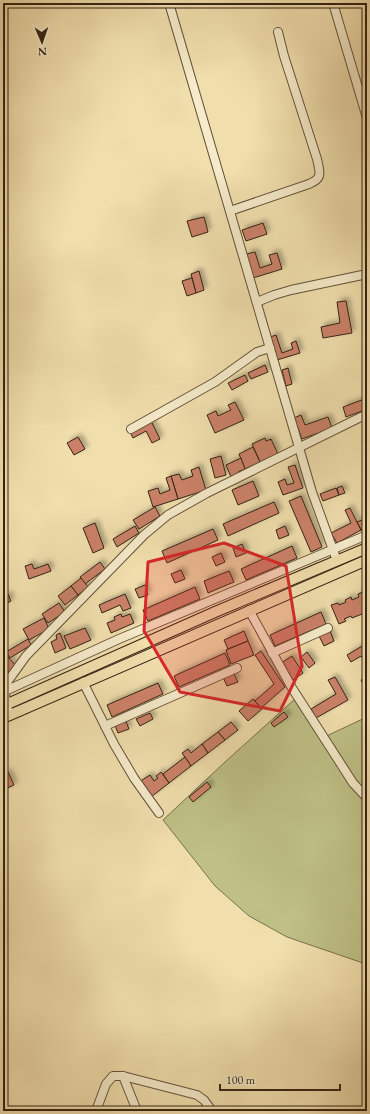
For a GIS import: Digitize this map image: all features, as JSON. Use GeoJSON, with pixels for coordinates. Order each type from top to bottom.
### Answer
{"type":"FeatureCollection","features":[{"type":"Feature","properties":{"kind":"main road"},"geometry":{"type":"LineString","coordinates":[[4,705],[215,612],[367,548]]}},
{"type":"Feature","properties":{"kind":"main road"},"geometry":{"type":"LineString","coordinates":[[7,716],[367,560]]}},
{"type":"Feature","properties":{"kind":"street"},"geometry":{"type":"LineString","coordinates":[[169,3],[312,492],[337,561]]}},
{"type":"Feature","properties":{"kind":"street"},"geometry":{"type":"LineString","coordinates":[[333,3],[367,118]]}},
{"type":"Feature","properties":{"kind":"street"},"geometry":{"type":"LineString","coordinates":[[230,211],[309,184],[317,180],[319,176],[316,159],[278,32]]}},
{"type":"Feature","properties":{"kind":"street"},"geometry":{"type":"LineString","coordinates":[[257,302],[291,290],[367,274]]}},
{"type":"Feature","properties":{"kind":"street"},"geometry":{"type":"LineString","coordinates":[[131,429],[215,382],[257,352],[270,348]]}},
{"type":"Feature","properties":{"kind":"street"},"geometry":{"type":"LineString","coordinates":[[7,716],[4,705],[4,692],[8,681],[26,656],[144,535],[168,515],[207,493],[367,414]]}},
{"type":"Feature","properties":{"kind":"street"},"geometry":{"type":"LineString","coordinates":[[4,692],[119,639],[367,536]]}},
{"type":"Feature","properties":{"kind":"street"},"geometry":{"type":"LineString","coordinates":[[210,601],[215,612]]}},
{"type":"Feature","properties":{"kind":"street"},"geometry":{"type":"LineString","coordinates":[[249,610],[292,688],[349,777],[367,798]]}},
{"type":"Feature","properties":{"kind":"street"},"geometry":{"type":"LineString","coordinates":[[272,653],[328,628]]}},
{"type":"Feature","properties":{"kind":"street"},"geometry":{"type":"LineString","coordinates":[[105,726],[237,668]]}},
{"type":"Feature","properties":{"kind":"street"},"geometry":{"type":"LineString","coordinates":[[83,682],[114,744],[134,778],[159,813]]}},
{"type":"Feature","properties":{"kind":"street"},"geometry":{"type":"LineString","coordinates":[[96,1111],[106,1084],[113,1076],[123,1076],[197,1095],[204,1100],[212,1111]]}},
{"type":"Feature","properties":{"kind":"street"},"geometry":{"type":"LineString","coordinates":[[123,1076],[137,1111]]}},
{"type":"Feature","properties":{"kind":"highlighted area"},"geometry":{"type":"Polygon","coordinates":[[[224,543],[286,566],[302,666],[280,711],[180,692],[144,631],[148,562],[224,543]]]}},
{"type":"Feature","properties":{"kind":"green space"},"geometry":{"type":"Polygon","coordinates":[[[296,698],[320,739],[367,717],[367,960],[363,963],[287,937],[249,916],[215,886],[163,820],[296,698]]]}},
{"type":"Feature","properties":{"kind":"building"},"geometry":{"type":"Polygon","coordinates":[[[204,217],[208,232],[192,237],[187,221],[204,217]]]}},
{"type":"Feature","properties":{"kind":"building"},"geometry":{"type":"Polygon","coordinates":[[[263,223],[267,234],[246,241],[242,230],[263,223]]]}},
{"type":"Feature","properties":{"kind":"building"},"geometry":{"type":"Polygon","coordinates":[[[255,252],[260,268],[272,264],[269,255],[277,253],[282,269],[253,278],[246,254],[255,252]]]}},
{"type":"Feature","properties":{"kind":"building"},"geometry":{"type":"Polygon","coordinates":[[[199,271],[204,290],[196,293],[191,274],[199,271]]]}},
{"type":"Feature","properties":{"kind":"building"},"geometry":{"type":"Polygon","coordinates":[[[192,278],[196,293],[187,296],[182,281],[192,278]]]}},
{"type":"Feature","properties":{"kind":"building"},"geometry":{"type":"Polygon","coordinates":[[[346,301],[352,333],[323,338],[321,327],[340,323],[337,302],[346,301]]]}},
{"type":"Feature","properties":{"kind":"building"},"geometry":{"type":"Polygon","coordinates":[[[276,335],[282,353],[293,349],[291,343],[296,341],[300,353],[277,360],[270,337],[276,335]]]}},
{"type":"Feature","properties":{"kind":"building"},"geometry":{"type":"Polygon","coordinates":[[[265,365],[268,372],[251,379],[248,373],[265,365]]]}},
{"type":"Feature","properties":{"kind":"building"},"geometry":{"type":"Polygon","coordinates":[[[288,368],[292,384],[286,386],[282,370],[288,368]]]}},
{"type":"Feature","properties":{"kind":"building"},"geometry":{"type":"Polygon","coordinates":[[[245,375],[248,381],[232,390],[228,383],[245,375]]]}},
{"type":"Feature","properties":{"kind":"building"},"geometry":{"type":"Polygon","coordinates":[[[367,398],[367,409],[346,417],[343,407],[367,398]]]}},
{"type":"Feature","properties":{"kind":"building"},"geometry":{"type":"Polygon","coordinates":[[[235,402],[244,420],[215,433],[207,415],[216,411],[218,416],[231,410],[228,405],[235,402]]]}},
{"type":"Feature","properties":{"kind":"building"},"geometry":{"type":"Polygon","coordinates":[[[301,415],[305,425],[328,417],[332,428],[302,439],[294,418],[301,415]]]}},
{"type":"Feature","properties":{"kind":"building"},"geometry":{"type":"Polygon","coordinates":[[[151,421],[160,439],[152,443],[146,431],[133,438],[130,432],[151,421]]]}},
{"type":"Feature","properties":{"kind":"building"},"geometry":{"type":"Polygon","coordinates":[[[78,437],[85,449],[74,455],[67,443],[78,437]]]}},
{"type":"Feature","properties":{"kind":"building"},"geometry":{"type":"Polygon","coordinates":[[[265,438],[266,441],[271,439],[278,454],[260,462],[252,444],[265,438]]]}},
{"type":"Feature","properties":{"kind":"building"},"geometry":{"type":"Polygon","coordinates":[[[253,447],[260,462],[245,469],[239,454],[253,447]]]}},
{"type":"Feature","properties":{"kind":"building"},"geometry":{"type":"Polygon","coordinates":[[[221,456],[226,475],[215,478],[210,459],[221,456]]]}},
{"type":"Feature","properties":{"kind":"building"},"geometry":{"type":"Polygon","coordinates":[[[241,458],[245,469],[238,472],[239,474],[231,477],[226,465],[241,458]]]}},
{"type":"Feature","properties":{"kind":"building"},"geometry":{"type":"Polygon","coordinates":[[[295,465],[303,488],[283,495],[278,482],[285,479],[287,485],[294,483],[288,467],[295,465]]]}},
{"type":"Feature","properties":{"kind":"building"},"geometry":{"type":"Polygon","coordinates":[[[199,467],[206,490],[178,499],[171,476],[179,474],[182,480],[193,476],[191,470],[199,467]]]}},
{"type":"Feature","properties":{"kind":"building"},"geometry":{"type":"Polygon","coordinates":[[[171,476],[178,499],[153,507],[148,491],[158,488],[160,494],[170,490],[166,478],[171,476]]]}},
{"type":"Feature","properties":{"kind":"building"},"geometry":{"type":"Polygon","coordinates":[[[253,481],[259,496],[238,505],[232,490],[253,481]]]}},
{"type":"Feature","properties":{"kind":"building"},"geometry":{"type":"Polygon","coordinates":[[[342,486],[345,493],[339,495],[337,488],[342,486]]]}},
{"type":"Feature","properties":{"kind":"building"},"geometry":{"type":"Polygon","coordinates":[[[336,488],[339,495],[323,501],[320,494],[336,488]]]}},
{"type":"Feature","properties":{"kind":"building"},"geometry":{"type":"Polygon","coordinates":[[[301,496],[322,547],[311,552],[289,501],[301,496]]]}},
{"type":"Feature","properties":{"kind":"building"},"geometry":{"type":"Polygon","coordinates":[[[274,502],[279,513],[228,536],[223,524],[274,502]]]}},
{"type":"Feature","properties":{"kind":"building"},"geometry":{"type":"Polygon","coordinates":[[[155,507],[160,516],[139,529],[133,520],[155,507]]]}},
{"type":"Feature","properties":{"kind":"building"},"geometry":{"type":"Polygon","coordinates":[[[350,508],[361,530],[337,543],[331,533],[351,523],[345,510],[350,508]]]}},
{"type":"Feature","properties":{"kind":"building"},"geometry":{"type":"Polygon","coordinates":[[[367,518],[367,528],[362,531],[357,522],[367,518]]]}},
{"type":"Feature","properties":{"kind":"building"},"geometry":{"type":"Polygon","coordinates":[[[95,523],[104,548],[93,553],[83,528],[95,523]]]}},
{"type":"Feature","properties":{"kind":"building"},"geometry":{"type":"Polygon","coordinates":[[[135,526],[139,533],[117,547],[113,539],[135,526]]]}},
{"type":"Feature","properties":{"kind":"building"},"geometry":{"type":"Polygon","coordinates":[[[285,526],[289,535],[279,539],[276,530],[285,526]]]}},
{"type":"Feature","properties":{"kind":"building"},"geometry":{"type":"Polygon","coordinates":[[[213,529],[218,540],[167,563],[162,551],[213,529]]]}},
{"type":"Feature","properties":{"kind":"building"},"geometry":{"type":"Polygon","coordinates":[[[242,544],[246,553],[236,557],[233,548],[242,544]]]}},
{"type":"Feature","properties":{"kind":"building"},"geometry":{"type":"Polygon","coordinates":[[[292,546],[297,558],[246,580],[241,569],[292,546]]]}},
{"type":"Feature","properties":{"kind":"building"},"geometry":{"type":"Polygon","coordinates":[[[221,553],[225,562],[216,566],[212,557],[221,553]]]}},
{"type":"Feature","properties":{"kind":"building"},"geometry":{"type":"Polygon","coordinates":[[[100,562],[105,569],[85,584],[80,577],[100,562]]]}},
{"type":"Feature","properties":{"kind":"building"},"geometry":{"type":"Polygon","coordinates":[[[32,564],[34,569],[48,564],[51,571],[29,579],[25,566],[32,564]]]}},
{"type":"Feature","properties":{"kind":"building"},"geometry":{"type":"Polygon","coordinates":[[[181,570],[185,579],[175,583],[171,574],[181,570]]]}},
{"type":"Feature","properties":{"kind":"building"},"geometry":{"type":"Polygon","coordinates":[[[229,571],[234,582],[208,593],[204,581],[229,571]]]}},
{"type":"Feature","properties":{"kind":"building"},"geometry":{"type":"Polygon","coordinates":[[[81,578],[88,587],[78,595],[71,586],[81,578]]]}},
{"type":"Feature","properties":{"kind":"building"},"geometry":{"type":"Polygon","coordinates":[[[145,585],[148,595],[139,598],[135,589],[145,585]]]}},
{"type":"Feature","properties":{"kind":"building"},"geometry":{"type":"Polygon","coordinates":[[[71,586],[78,595],[65,605],[58,596],[71,586]]]}},
{"type":"Feature","properties":{"kind":"building"},"geometry":{"type":"Polygon","coordinates":[[[195,587],[200,599],[148,621],[143,610],[195,587]]]}},
{"type":"Feature","properties":{"kind":"building"},"geometry":{"type":"Polygon","coordinates":[[[365,591],[367,594],[367,612],[352,618],[351,616],[344,619],[346,621],[339,624],[331,605],[338,603],[339,605],[346,602],[345,600],[351,597],[352,600],[359,597],[358,594],[365,591]]]}},
{"type":"Feature","properties":{"kind":"building"},"geometry":{"type":"Polygon","coordinates":[[[8,594],[11,601],[3,605],[3,597],[8,594]]]}},
{"type":"Feature","properties":{"kind":"building"},"geometry":{"type":"Polygon","coordinates":[[[125,594],[131,608],[123,611],[120,605],[102,613],[99,605],[125,594]]]}},
{"type":"Feature","properties":{"kind":"building"},"geometry":{"type":"Polygon","coordinates":[[[59,603],[65,612],[48,623],[42,614],[59,603]]]}},
{"type":"Feature","properties":{"kind":"building"},"geometry":{"type":"Polygon","coordinates":[[[321,612],[326,624],[275,646],[270,635],[321,612]]]}},
{"type":"Feature","properties":{"kind":"building"},"geometry":{"type":"Polygon","coordinates":[[[121,614],[122,617],[130,614],[134,623],[111,633],[107,623],[115,620],[114,617],[121,614]]]}},
{"type":"Feature","properties":{"kind":"building"},"geometry":{"type":"Polygon","coordinates":[[[44,618],[49,629],[29,640],[23,629],[44,618]]]}},
{"type":"Feature","properties":{"kind":"building"},"geometry":{"type":"Polygon","coordinates":[[[85,628],[91,640],[70,649],[64,636],[85,628]]]}},
{"type":"Feature","properties":{"kind":"building"},"geometry":{"type":"Polygon","coordinates":[[[244,631],[248,641],[228,649],[224,640],[244,631]]]}},
{"type":"Feature","properties":{"kind":"building"},"geometry":{"type":"Polygon","coordinates":[[[330,631],[334,641],[324,646],[319,636],[330,631]]]}},
{"type":"Feature","properties":{"kind":"building"},"geometry":{"type":"Polygon","coordinates":[[[60,633],[66,648],[55,653],[51,642],[57,639],[56,635],[60,633]]]}},
{"type":"Feature","properties":{"kind":"building"},"geometry":{"type":"Polygon","coordinates":[[[28,639],[31,645],[10,658],[6,652],[28,639]]]}},
{"type":"Feature","properties":{"kind":"building"},"geometry":{"type":"Polygon","coordinates":[[[248,641],[254,655],[231,664],[226,650],[248,641]]]}},
{"type":"Feature","properties":{"kind":"building"},"geometry":{"type":"Polygon","coordinates":[[[364,645],[367,649],[367,659],[364,661],[361,656],[351,662],[347,655],[364,645]]]}},
{"type":"Feature","properties":{"kind":"building"},"geometry":{"type":"Polygon","coordinates":[[[261,651],[285,687],[261,708],[255,701],[274,684],[255,655],[261,651]]]}},
{"type":"Feature","properties":{"kind":"building"},"geometry":{"type":"Polygon","coordinates":[[[307,652],[315,663],[309,668],[301,657],[307,652]]]}},
{"type":"Feature","properties":{"kind":"building"},"geometry":{"type":"Polygon","coordinates":[[[225,653],[230,665],[179,687],[174,676],[225,653]]]}},
{"type":"Feature","properties":{"kind":"building"},"geometry":{"type":"Polygon","coordinates":[[[292,656],[303,673],[293,680],[281,663],[292,656]]]}},
{"type":"Feature","properties":{"kind":"building"},"geometry":{"type":"Polygon","coordinates":[[[8,657],[16,666],[3,678],[3,668],[8,664],[4,660],[8,657]]]}},
{"type":"Feature","properties":{"kind":"building"},"geometry":{"type":"Polygon","coordinates":[[[233,672],[238,682],[227,686],[223,677],[233,672]]]}},
{"type":"Feature","properties":{"kind":"building"},"geometry":{"type":"Polygon","coordinates":[[[367,676],[367,691],[361,680],[367,676]]]}},
{"type":"Feature","properties":{"kind":"building"},"geometry":{"type":"Polygon","coordinates":[[[335,677],[348,700],[316,718],[311,709],[336,694],[328,680],[335,677]]]}},
{"type":"Feature","properties":{"kind":"building"},"geometry":{"type":"Polygon","coordinates":[[[158,683],[163,694],[112,717],[107,705],[158,683]]]}},
{"type":"Feature","properties":{"kind":"building"},"geometry":{"type":"Polygon","coordinates":[[[253,699],[262,709],[248,721],[239,711],[253,699]]]}},
{"type":"Feature","properties":{"kind":"building"},"geometry":{"type":"Polygon","coordinates":[[[284,712],[288,717],[274,727],[271,723],[284,712]]]}},
{"type":"Feature","properties":{"kind":"building"},"geometry":{"type":"Polygon","coordinates":[[[150,713],[153,719],[140,726],[136,719],[150,713]]]}},
{"type":"Feature","properties":{"kind":"building"},"geometry":{"type":"Polygon","coordinates":[[[125,719],[129,729],[118,733],[114,723],[125,719]]]}},
{"type":"Feature","properties":{"kind":"building"},"geometry":{"type":"Polygon","coordinates":[[[231,722],[238,730],[225,740],[218,732],[231,722]]]}},
{"type":"Feature","properties":{"kind":"building"},"geometry":{"type":"Polygon","coordinates":[[[218,732],[225,740],[208,753],[202,744],[218,732]]]}},
{"type":"Feature","properties":{"kind":"building"},"geometry":{"type":"Polygon","coordinates":[[[202,744],[208,753],[191,766],[182,753],[188,749],[191,753],[202,744]]]}},
{"type":"Feature","properties":{"kind":"building"},"geometry":{"type":"Polygon","coordinates":[[[185,757],[191,766],[169,783],[163,774],[185,757]]]}},
{"type":"Feature","properties":{"kind":"building"},"geometry":{"type":"Polygon","coordinates":[[[8,772],[14,785],[3,790],[3,774],[8,772]]]}},
{"type":"Feature","properties":{"kind":"building"},"geometry":{"type":"Polygon","coordinates":[[[161,772],[169,783],[151,797],[139,782],[150,775],[154,781],[158,778],[156,776],[161,772]]]}},
{"type":"Feature","properties":{"kind":"building"},"geometry":{"type":"Polygon","coordinates":[[[207,782],[211,787],[193,802],[189,797],[207,782]]]}}]}
